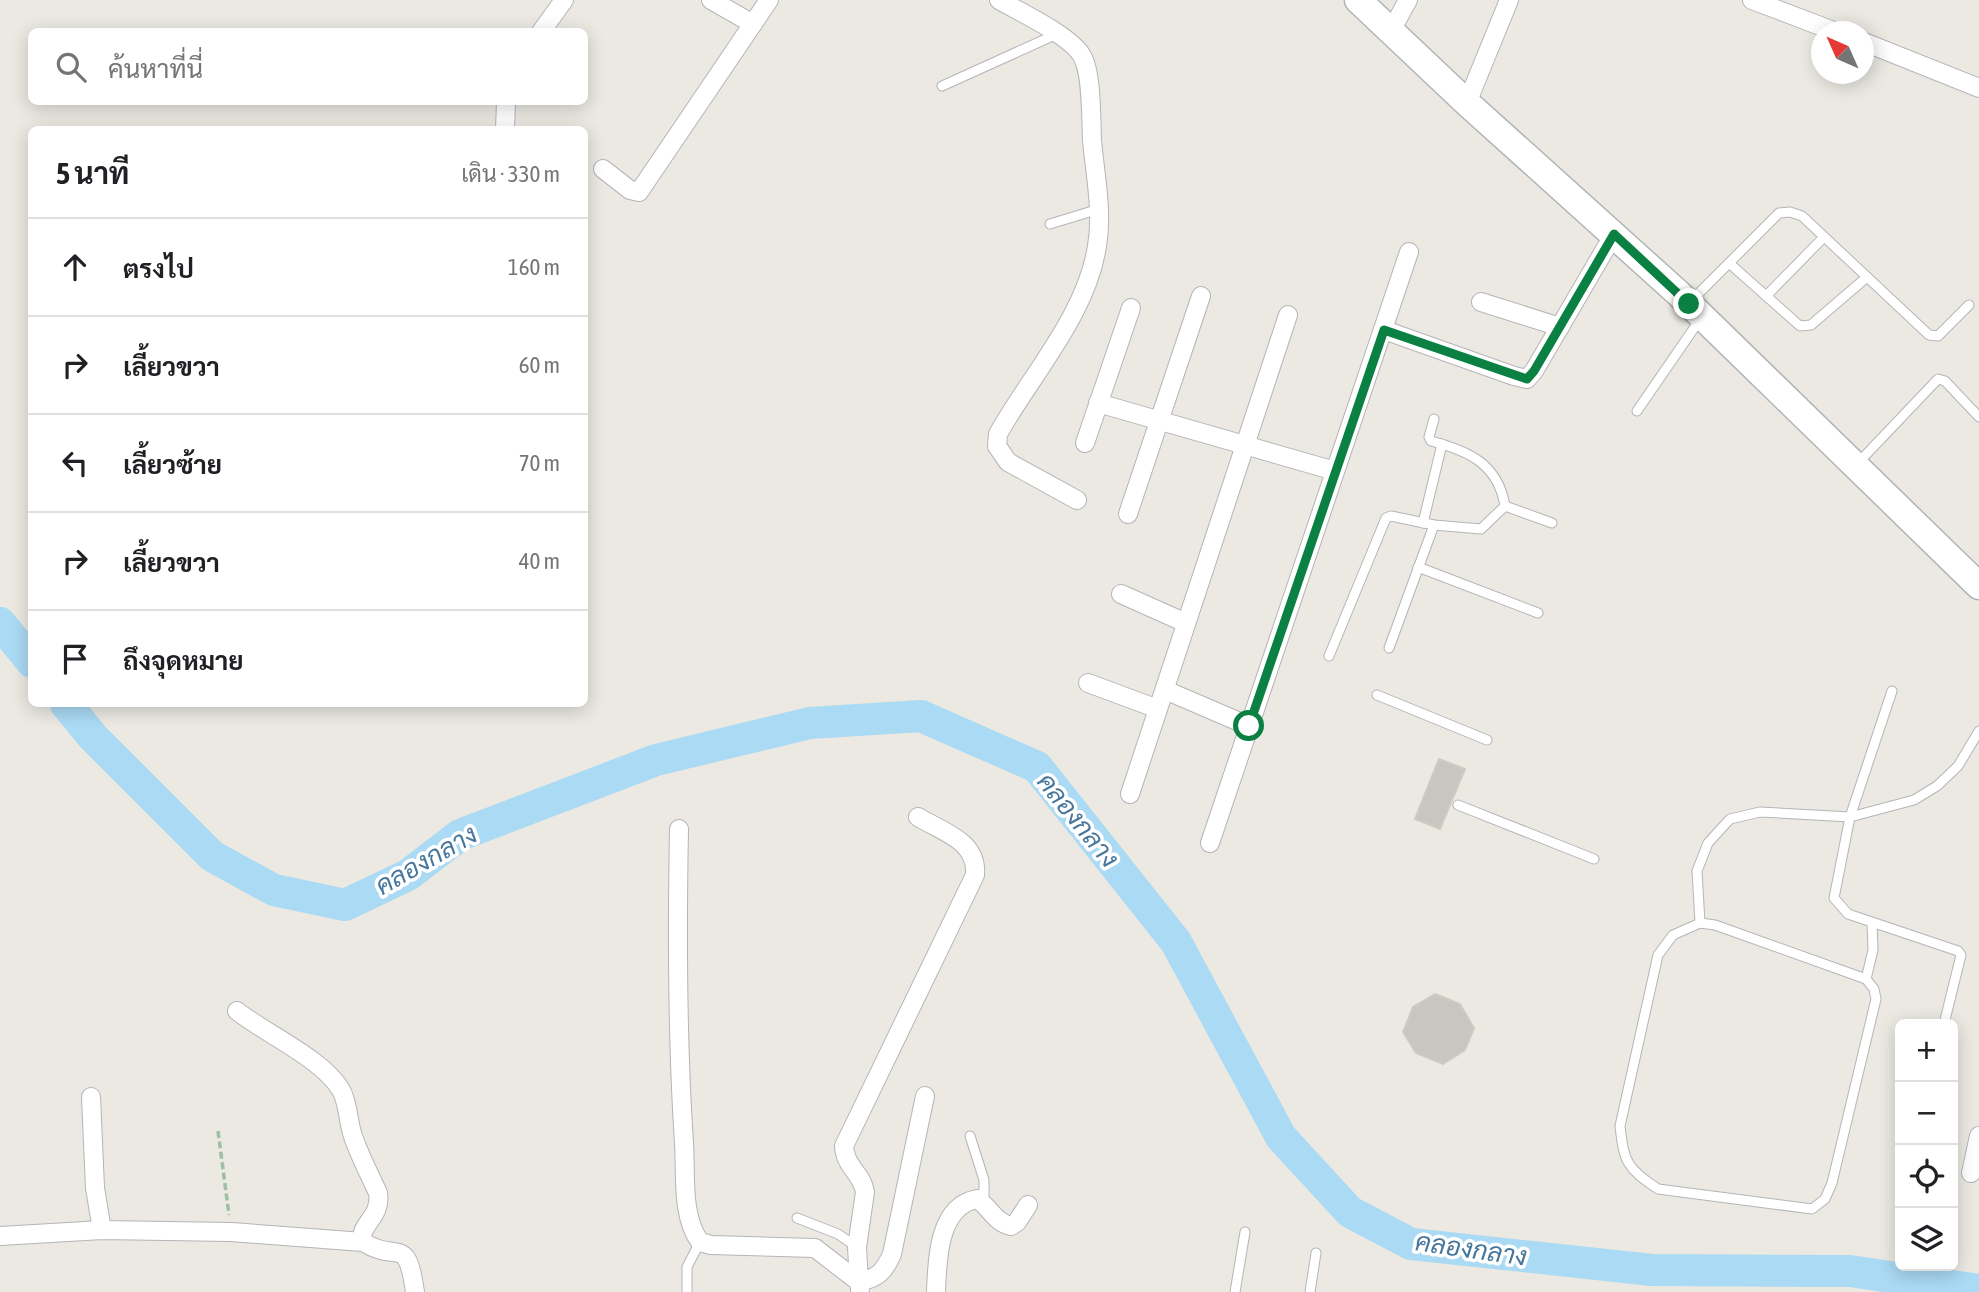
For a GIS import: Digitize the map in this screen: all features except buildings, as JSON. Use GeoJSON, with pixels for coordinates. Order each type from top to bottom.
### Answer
{"type":"FeatureCollection","features":[{"type":"Feature","properties":{"kind":"main road"},"geometry":{"type":"LineString","coordinates":[[1358,0],[1695,310],[1979,586]]}},
{"type":"Feature","properties":{"kind":"street"},"geometry":{"type":"LineString","coordinates":[[544,28],[564,0]]}},
{"type":"Feature","properties":{"kind":"street"},"geometry":{"type":"LineString","coordinates":[[711,0],[753,24]]}},
{"type":"Feature","properties":{"kind":"street"},"geometry":{"type":"LineString","coordinates":[[603,169],[630,190],[639,191],[769,0]]}},
{"type":"Feature","properties":{"kind":"street"},"geometry":{"type":"LineString","coordinates":[[999,0],[1072,43],[1084,57],[1099,209],[1098,244],[1093,269],[1056,342],[1013,406],[998,434],[997,446],[1008,462],[1077,500]]}},
{"type":"Feature","properties":{"kind":"street"},"geometry":{"type":"LineString","coordinates":[[1391,31],[1408,0]]}},
{"type":"Feature","properties":{"kind":"street"},"geometry":{"type":"LineString","coordinates":[[1467,103],[1509,0]]}},
{"type":"Feature","properties":{"kind":"street"},"geometry":{"type":"LineString","coordinates":[[1752,0],[1811,22]]}},
{"type":"Feature","properties":{"kind":"street"},"geometry":{"type":"LineString","coordinates":[[1874,46],[1979,88]]}},
{"type":"Feature","properties":{"kind":"street"},"geometry":{"type":"LineString","coordinates":[[505,126],[506,105]]}},
{"type":"Feature","properties":{"kind":"street"},"geometry":{"type":"LineString","coordinates":[[1384,330],[1527,379],[1614,234]]}},
{"type":"Feature","properties":{"kind":"street"},"geometry":{"type":"LineString","coordinates":[[1210,843],[1409,252]]}},
{"type":"Feature","properties":{"kind":"street"},"geometry":{"type":"LineString","coordinates":[[1128,514],[1201,296]]}},
{"type":"Feature","properties":{"kind":"street"},"geometry":{"type":"LineString","coordinates":[[1481,302],[1560,327]]}},
{"type":"Feature","properties":{"kind":"street"},"geometry":{"type":"LineString","coordinates":[[1085,443],[1131,308]]}},
{"type":"Feature","properties":{"kind":"street"},"geometry":{"type":"LineString","coordinates":[[1130,794],[1288,315]]}},
{"type":"Feature","properties":{"kind":"street"},"geometry":{"type":"LineString","coordinates":[[1098,403],[1335,471]]}},
{"type":"Feature","properties":{"kind":"street"},"geometry":{"type":"LineString","coordinates":[[1121,594],[1186,623]]}},
{"type":"Feature","properties":{"kind":"street"},"geometry":{"type":"LineString","coordinates":[[1088,683],[1158,709]]}},
{"type":"Feature","properties":{"kind":"street"},"geometry":{"type":"LineString","coordinates":[[1165,690],[1249,726]]}},
{"type":"Feature","properties":{"kind":"street"},"geometry":{"type":"LineString","coordinates":[[860,1287],[858,1247],[863,1183],[845,1158],[844,1146],[975,875],[976,862],[970,849],[918,817]]}},
{"type":"Feature","properties":{"kind":"street"},"geometry":{"type":"LineString","coordinates":[[680,829],[677,925],[680,1077],[689,1219],[700,1242],[711,1245],[816,1248],[860,1287]]}},
{"type":"Feature","properties":{"kind":"street"},"geometry":{"type":"LineString","coordinates":[[237,1011],[251,1023],[292,1046],[334,1080],[341,1089],[352,1135],[378,1193],[376,1213],[361,1235],[363,1241]]}},
{"type":"Feature","properties":{"kind":"street"},"geometry":{"type":"LineString","coordinates":[[860,1287],[886,1269],[892,1254],[925,1096]]}},
{"type":"Feature","properties":{"kind":"street"},"geometry":{"type":"LineString","coordinates":[[91,1097],[95,1188],[102,1230]]}},
{"type":"Feature","properties":{"kind":"street"},"geometry":{"type":"LineString","coordinates":[[1971,1173],[1979,1136]]}},
{"type":"Feature","properties":{"kind":"street"},"geometry":{"type":"LineString","coordinates":[[936,1292],[937,1259],[950,1218],[969,1201],[977,1199],[994,1218],[1011,1226],[1017,1222],[1028,1205]]}},
{"type":"Feature","properties":{"kind":"street"},"geometry":{"type":"LineString","coordinates":[[0,1236],[102,1230],[231,1232],[363,1241],[369,1245],[400,1252],[406,1257],[411,1265],[415,1292]]}},
{"type":"Feature","properties":{"kind":"lane"},"geometry":{"type":"LineString","coordinates":[[942,86],[1057,34]]}},
{"type":"Feature","properties":{"kind":"lane"},"geometry":{"type":"LineString","coordinates":[[1050,225],[1099,209]]}},
{"type":"Feature","properties":{"kind":"lane"},"geometry":{"type":"LineString","coordinates":[[1637,411],[1695,310],[1729,263],[1779,213],[1790,212],[1802,216],[1933,337],[1938,336],[1969,305]]}},
{"type":"Feature","properties":{"kind":"lane"},"geometry":{"type":"LineString","coordinates":[[1766,296],[1824,237]]}},
{"type":"Feature","properties":{"kind":"lane"},"geometry":{"type":"LineString","coordinates":[[1729,263],[1800,326],[1805,327],[1811,325],[1867,277]]}},
{"type":"Feature","properties":{"kind":"lane"},"geometry":{"type":"LineString","coordinates":[[1856,465],[1938,379],[1945,381],[1979,417]]}},
{"type":"Feature","properties":{"kind":"lane"},"geometry":{"type":"LineString","coordinates":[[1434,419],[1429,437],[1431,441],[1455,448],[1480,461],[1502,490],[1504,506]]}},
{"type":"Feature","properties":{"kind":"lane"},"geometry":{"type":"LineString","coordinates":[[1423,523],[1443,444]]}},
{"type":"Feature","properties":{"kind":"lane"},"geometry":{"type":"LineString","coordinates":[[1504,506],[1552,523]]}},
{"type":"Feature","properties":{"kind":"lane"},"geometry":{"type":"LineString","coordinates":[[1329,656],[1384,521],[1391,516],[1434,525],[1481,528],[1504,506]]}},
{"type":"Feature","properties":{"kind":"lane"},"geometry":{"type":"LineString","coordinates":[[1389,648],[1434,525]]}},
{"type":"Feature","properties":{"kind":"lane"},"geometry":{"type":"LineString","coordinates":[[1419,567],[1538,612]]}},
{"type":"Feature","properties":{"kind":"lane"},"geometry":{"type":"LineString","coordinates":[[1892,691],[1850,817],[1834,898],[1847,914],[1958,951],[1961,955],[1945,1019]]}},
{"type":"Feature","properties":{"kind":"lane"},"geometry":{"type":"LineString","coordinates":[[1377,695],[1487,740]]}},
{"type":"Feature","properties":{"kind":"lane"},"geometry":{"type":"LineString","coordinates":[[1700,923],[1697,871],[1708,843],[1730,819],[1760,812],[1850,817],[1914,800],[1937,786],[1958,766],[1979,731]]}},
{"type":"Feature","properties":{"kind":"lane"},"geometry":{"type":"LineString","coordinates":[[1458,805],[1594,859]]}},
{"type":"Feature","properties":{"kind":"lane"},"geometry":{"type":"LineString","coordinates":[[1700,923],[1715,925],[1866,979],[1874,989],[1877,999],[1832,1183],[1825,1199],[1812,1209],[1658,1189],[1637,1175],[1623,1155],[1620,1126],[1658,955],[1673,936],[1700,923]]}},
{"type":"Feature","properties":{"kind":"lane"},"geometry":{"type":"LineString","coordinates":[[1866,979],[1872,950],[1872,923]]}},
{"type":"Feature","properties":{"kind":"lane"},"geometry":{"type":"LineString","coordinates":[[970,1136],[984,1180],[984,1204]]}},
{"type":"Feature","properties":{"kind":"lane"},"geometry":{"type":"LineString","coordinates":[[797,1218],[838,1234],[858,1247]]}},
{"type":"Feature","properties":{"kind":"lane"},"geometry":{"type":"LineString","coordinates":[[1235,1292],[1245,1232]]}},
{"type":"Feature","properties":{"kind":"lane"},"geometry":{"type":"LineString","coordinates":[[687,1292],[687,1267],[700,1242]]}},
{"type":"Feature","properties":{"kind":"lane"},"geometry":{"type":"LineString","coordinates":[[1310,1292],[1315,1253]]}},
{"type":"Feature","properties":{"kind":"path"},"geometry":{"type":"LineString","coordinates":[[218,1131],[231,1232]]}},
{"type":"Feature","properties":{"kind":"waterway","name":"คลองกลาง"},"geometry":{"type":"LineString","coordinates":[[0,623],[28,657]]}},
{"type":"Feature","properties":{"kind":"waterway","name":"คลองกลาง"},"geometry":{"type":"LineString","coordinates":[[68,707],[93,737],[212,856],[274,890],[345,905],[408,875],[460,835],[656,760],[810,723],[921,716],[1037,767],[1176,942],[1281,1137],[1350,1212],[1411,1244],[1652,1270],[1850,1271],[1979,1290]]}},
{"type":"Feature","properties":{"kind":"route"},"geometry":{"type":"LineString","coordinates":[[1249,726],[1384,330],[1527,379],[1614,234],[1689,304]]}}]}
